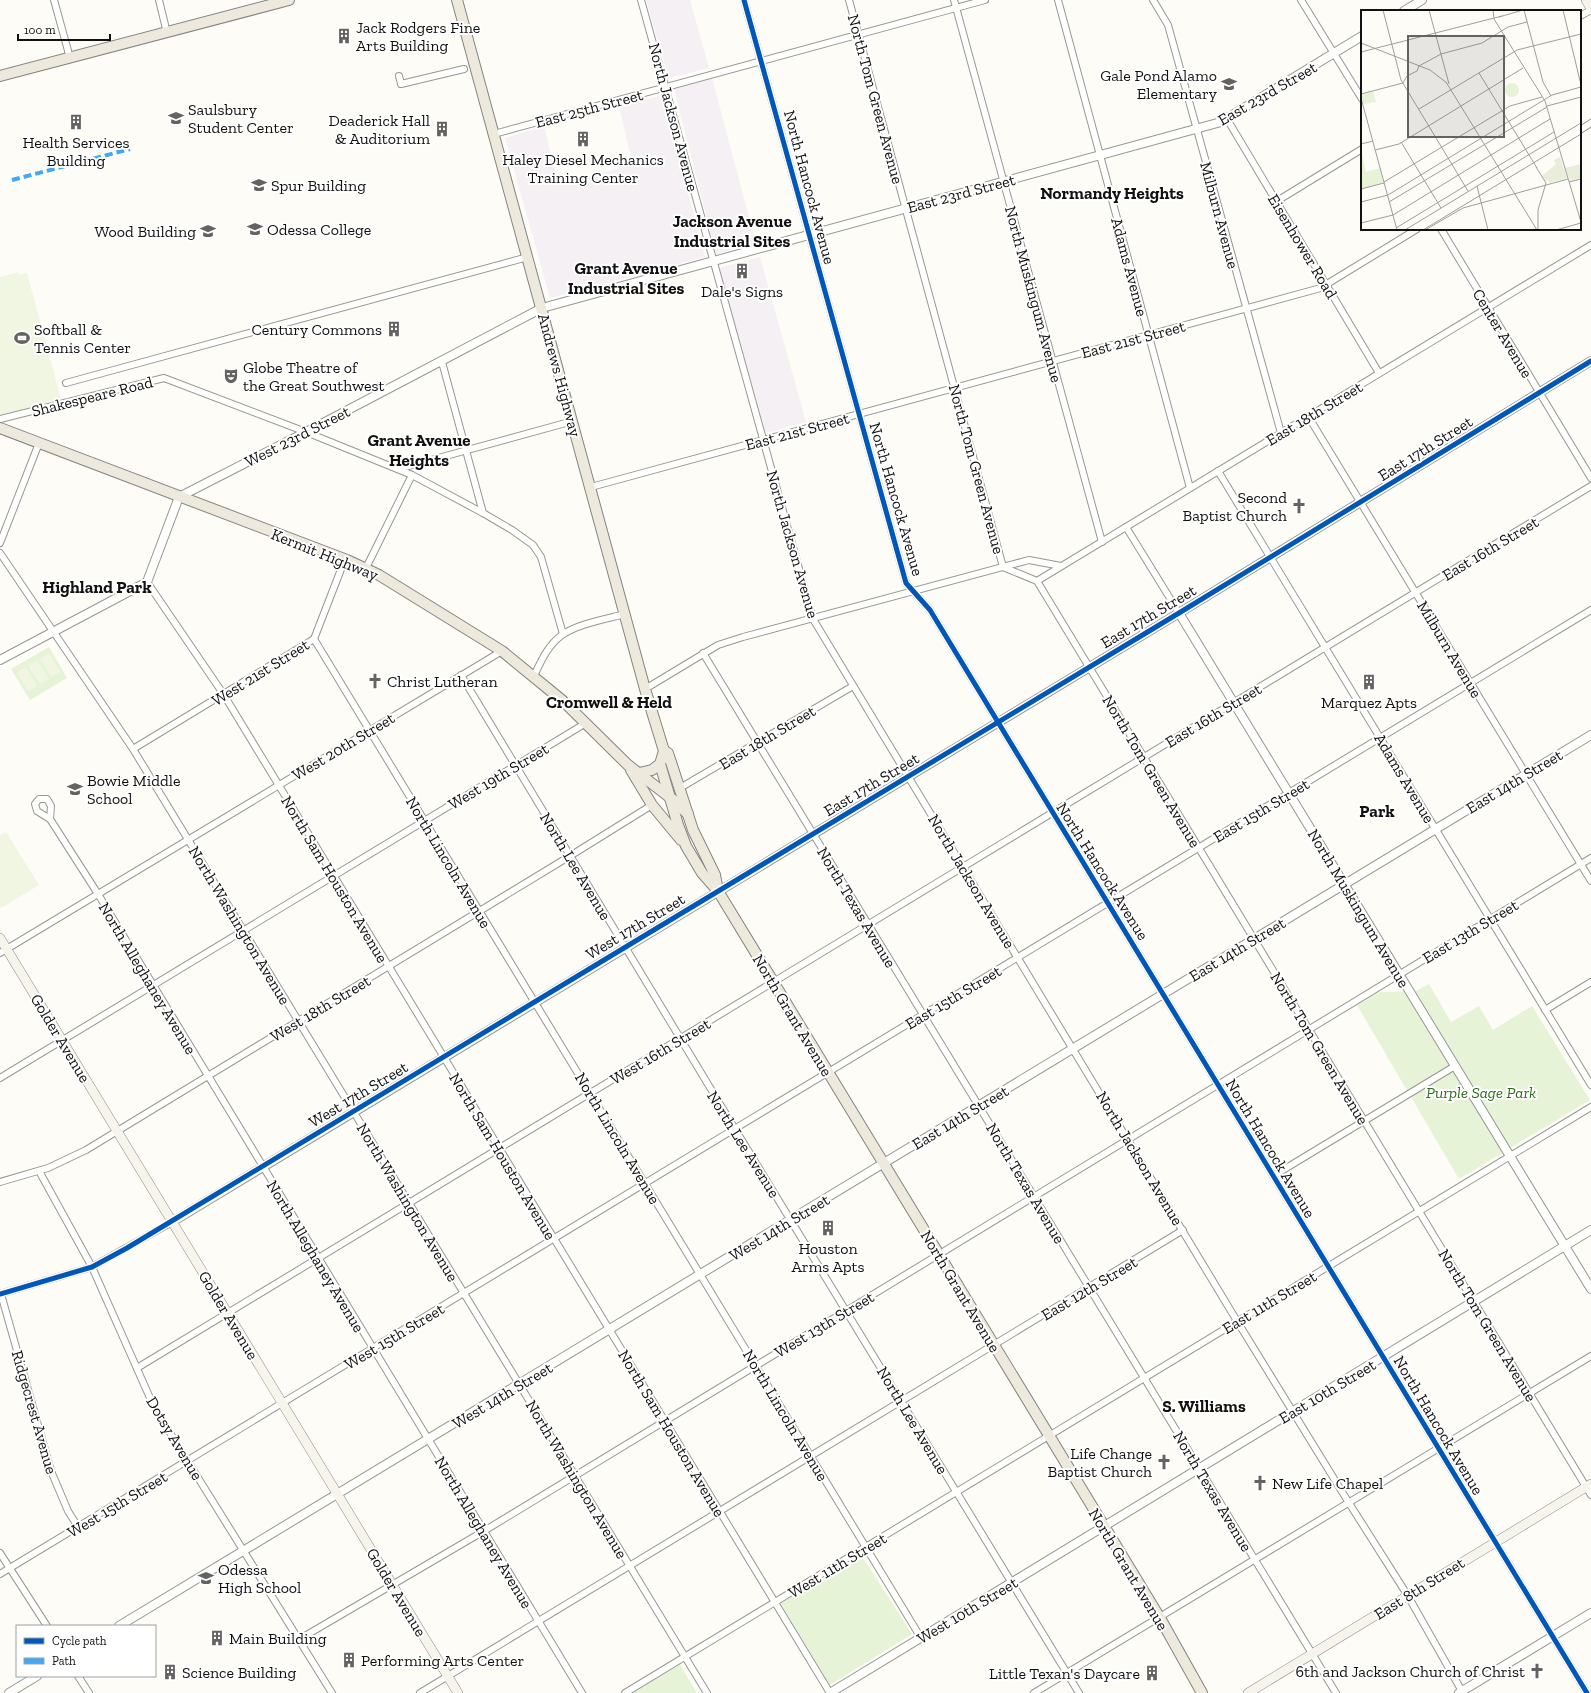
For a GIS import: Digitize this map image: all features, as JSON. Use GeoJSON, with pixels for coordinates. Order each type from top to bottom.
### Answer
{"type":"FeatureCollection","features":[{"type":"Feature","properties":{"kind":"main road"},"geometry":{"type":"LineString","coordinates":[[0,76],[289,0]]}},
{"type":"Feature","properties":{"kind":"main road","name":"Andrews Highway"},"geometry":{"type":"LineString","coordinates":[[457,0],[645,689],[664,750],[668,753],[688,814]]}},
{"type":"Feature","properties":{"kind":"main road","name":"Kermit Highway"},"geometry":{"type":"LineString","coordinates":[[0,428],[366,568],[379,575],[502,650],[534,676],[586,723],[628,765],[672,799],[688,814]]}},
{"type":"Feature","properties":{"kind":"main road"},"geometry":{"type":"LineString","coordinates":[[664,750],[660,764],[672,799],[678,825],[686,846]]}},
{"type":"Feature","properties":{"kind":"main road"},"geometry":{"type":"LineString","coordinates":[[639,774],[652,770],[660,764]]}},
{"type":"Feature","properties":{"kind":"main road","name":"Kermit Highway"},"geometry":{"type":"LineString","coordinates":[[628,765],[652,805],[686,846]]}},
{"type":"Feature","properties":{"kind":"main road","name":"North Grant Avenue"},"geometry":{"type":"LineString","coordinates":[[688,814],[693,830],[715,876],[718,891]]}},
{"type":"Feature","properties":{"kind":"main road","name":"North Grant Avenue"},"geometry":{"type":"LineString","coordinates":[[686,846],[702,873],[718,891],[1160,1618],[1202,1693]]}},
{"type":"Feature","properties":{"kind":"main road","name":"Golder Avenue"},"geometry":{"type":"LineString","coordinates":[[0,938],[3,951],[63,1041],[458,1693]]}},
{"type":"Feature","properties":{"kind":"main road","name":"East 8th Street"},"geometry":{"type":"LineString","coordinates":[[1248,1693],[1494,1542],[1589,1488]]}},
{"type":"Feature","properties":{"kind":"street"},"geometry":{"type":"LineString","coordinates":[[54,0],[70,58]]}},
{"type":"Feature","properties":{"kind":"street"},"geometry":{"type":"LineString","coordinates":[[159,0],[167,33]]}},
{"type":"Feature","properties":{"kind":"street","name":"North Jackson Avenue"},"geometry":{"type":"LineString","coordinates":[[641,0],[762,440],[813,619],[1237,1321],[1408,1596],[1461,1692]]}},
{"type":"Feature","properties":{"kind":"street","name":"North Hancock Avenue"},"geometry":{"type":"LineString","coordinates":[[744,0],[906,583],[930,610],[1587,1693]]}},
{"type":"Feature","properties":{"kind":"street","name":"North Tom Green Avenue"},"geometry":{"type":"LineString","coordinates":[[849,0],[1003,567],[1037,581],[1474,1302],[1589,1488]]}},
{"type":"Feature","properties":{"kind":"street","name":"North Muskingum Avenue"},"geometry":{"type":"LineString","coordinates":[[954,0],[1102,542]]}},
{"type":"Feature","properties":{"kind":"street","name":"East 25th Street"},"geometry":{"type":"LineString","coordinates":[[494,134],[985,0]]}},
{"type":"Feature","properties":{"kind":"street","name":"Adams Avenue"},"geometry":{"type":"LineString","coordinates":[[1058,0],[1190,488]]}},
{"type":"Feature","properties":{"kind":"street","name":"Milburn Avenue"},"geometry":{"type":"LineString","coordinates":[[1153,0],[1168,25],[1281,433]]}},
{"type":"Feature","properties":{"kind":"street"},"geometry":{"type":"LineString","coordinates":[[1301,0],[1361,97]]}},
{"type":"Feature","properties":{"kind":"street"},"geometry":{"type":"LineString","coordinates":[[1406,10],[1422,0]]}},
{"type":"Feature","properties":{"kind":"street"},"geometry":{"type":"LineString","coordinates":[[1581,15],[1590,5]]}},
{"type":"Feature","properties":{"kind":"street","name":"East 23rd Street"},"geometry":{"type":"LineString","coordinates":[[542,308],[1221,122],[1361,37]]}},
{"type":"Feature","properties":{"kind":"street"},"geometry":{"type":"LineString","coordinates":[[399,76],[401,84],[464,69]]}},
{"type":"Feature","properties":{"kind":"street","name":"Eisenhower Road"},"geometry":{"type":"LineString","coordinates":[[1227,119],[1379,373]]}},
{"type":"Feature","properties":{"kind":"street"},"geometry":{"type":"LineString","coordinates":[[1581,129],[1591,123]]}},
{"type":"Feature","properties":{"kind":"street"},"geometry":{"type":"LineString","coordinates":[[1276,201],[1361,150]]}},
{"type":"Feature","properties":{"kind":"street","name":"East 21st Street"},"geometry":{"type":"LineString","coordinates":[[591,487],[1327,285],[1415,230]]}},
{"type":"Feature","properties":{"kind":"street","name":"Center Avenue"},"geometry":{"type":"LineString","coordinates":[[1442,230],[1591,478]]}},
{"type":"Feature","properties":{"kind":"street","name":"East 18th Street"},"geometry":{"type":"LineString","coordinates":[[1037,581],[1591,245]]}},
{"type":"Feature","properties":{"kind":"street"},"geometry":{"type":"LineString","coordinates":[[66,383],[528,257]]}},
{"type":"Feature","properties":{"kind":"street","name":"West 23rd Street"},"geometry":{"type":"LineString","coordinates":[[179,496],[442,362],[542,308]]}},
{"type":"Feature","properties":{"kind":"street","name":"East 17th Street"},"geometry":{"type":"LineString","coordinates":[[718,891],[1179,613],[1591,361]]}},
{"type":"Feature","properties":{"kind":"street"},"geometry":{"type":"LineString","coordinates":[[442,362],[483,513]]}},
{"type":"Feature","properties":{"kind":"street","name":"Shakespeare Road"},"geometry":{"type":"LineString","coordinates":[[0,419],[164,378],[306,432],[412,475],[483,513],[528,542],[537,551],[543,563],[563,634]]}},
{"type":"Feature","properties":{"kind":"street","name":"Milburn Avenue"},"geometry":{"type":"LineString","coordinates":[[1308,416],[1591,881]]}},
{"type":"Feature","properties":{"kind":"street"},"geometry":{"type":"LineString","coordinates":[[398,469],[573,421]]}},
{"type":"Feature","properties":{"kind":"street"},"geometry":{"type":"LineString","coordinates":[[0,543],[40,443]]}},
{"type":"Feature","properties":{"kind":"street","name":"Adams Avenue"},"geometry":{"type":"LineString","coordinates":[[1218,471],[1591,1085]]}},
{"type":"Feature","properties":{"kind":"street"},"geometry":{"type":"LineString","coordinates":[[366,568],[412,475]]}},
{"type":"Feature","properties":{"kind":"street","name":"East 16th Street"},"geometry":{"type":"LineString","coordinates":[[773,982],[1591,486]]}},
{"type":"Feature","properties":{"kind":"street"},"geometry":{"type":"LineString","coordinates":[[0,660],[52,631],[147,582],[179,496]]}},
{"type":"Feature","properties":{"kind":"street","name":"North Muskingum Avenue"},"geometry":{"type":"LineString","coordinates":[[1126,527],[1591,1289]]}},
{"type":"Feature","properties":{"kind":"street","name":"North Washington Avenue"},"geometry":{"type":"LineString","coordinates":[[0,553],[133,749],[707,1693]]}},
{"type":"Feature","properties":{"kind":"street","name":"West 21st Street"},"geometry":{"type":"LineString","coordinates":[[133,749],[314,639],[345,560]]}},
{"type":"Feature","properties":{"kind":"street"},"geometry":{"type":"LineString","coordinates":[[645,689],[718,645],[1029,560],[1061,566]]}},
{"type":"Feature","properties":{"kind":"street","name":"North Sam Houston Avenue"},"geometry":{"type":"LineString","coordinates":[[147,582],[224,695],[830,1693]]}},
{"type":"Feature","properties":{"kind":"street","name":"East 15th Street"},"geometry":{"type":"LineString","coordinates":[[828,1072],[1591,610]]}},
{"type":"Feature","properties":{"kind":"street"},"geometry":{"type":"LineString","coordinates":[[534,676],[551,646],[563,634],[584,625],[624,614]]}},
{"type":"Feature","properties":{"kind":"street","name":"North Lincoln Avenue"},"geometry":{"type":"LineString","coordinates":[[314,639],[921,1638]]}},
{"type":"Feature","properties":{"kind":"street","name":"West 20th Street"},"geometry":{"type":"LineString","coordinates":[[3,951],[502,650]]}},
{"type":"Feature","properties":{"kind":"street","name":"North Texas Avenue"},"geometry":{"type":"LineString","coordinates":[[703,654],[1336,1693]]}},
{"type":"Feature","properties":{"kind":"street","name":"North Lee Avenue"},"geometry":{"type":"LineString","coordinates":[[461,675],[625,948],[1079,1693]]}},
{"type":"Feature","properties":{"kind":"street","name":"East 18th Street"},"geometry":{"type":"LineString","coordinates":[[680,788],[853,686]]}},
{"type":"Feature","properties":{"kind":"street","name":"West 19th Street"},"geometry":{"type":"LineString","coordinates":[[0,1078],[586,723]]}},
{"type":"Feature","properties":{"kind":"street","name":"East 14th Street"},"geometry":{"type":"LineString","coordinates":[[884,1164],[1591,735]]}},
{"type":"Feature","properties":{"kind":"street","name":"West 18th Street"},"geometry":{"type":"LineString","coordinates":[[0,1182],[39,1171],[86,1150],[652,805]]}},
{"type":"Feature","properties":{"kind":"street","name":"North Alleghaney Avenue"},"geometry":{"type":"LineString","coordinates":[[50,818],[98,894],[582,1693]]}},
{"type":"Feature","properties":{"kind":"street","name":"East 13th Street"},"geometry":{"type":"LineString","coordinates":[[939,1254],[1591,858]]}},
{"type":"Feature","properties":{"kind":"street","name":"West 17th Street"},"geometry":{"type":"LineString","coordinates":[[0,1294],[92,1267],[172,1222],[718,891]]}},
{"type":"Feature","properties":{"kind":"street","name":"West 16th Street"},"geometry":{"type":"LineString","coordinates":[[137,1368],[773,982]]}},
{"type":"Feature","properties":{"kind":"street"},"geometry":{"type":"LineString","coordinates":[[1545,1010],[1591,982]]}},
{"type":"Feature","properties":{"kind":"street"},"geometry":{"type":"LineString","coordinates":[[1273,1176],[1455,1066]]}},
{"type":"Feature","properties":{"kind":"street","name":"West 15th Street"},"geometry":{"type":"LineString","coordinates":[[0,1574],[828,1072]]}},
{"type":"Feature","properties":{"kind":"street","name":"East 11th Street"},"geometry":{"type":"LineString","coordinates":[[1049,1436],[1591,1107]]}},
{"type":"Feature","properties":{"kind":"street","name":"West 14th Street"},"geometry":{"type":"LineString","coordinates":[[121,1625],[884,1164]]}},
{"type":"Feature","properties":{"kind":"street","name":"Dotsy Avenue"},"geometry":{"type":"LineString","coordinates":[[39,1171],[92,1267],[154,1407],[332,1693]]}},
{"type":"Feature","properties":{"kind":"street","name":"East 12th Street"},"geometry":{"type":"LineString","coordinates":[[420,1693],[1183,1230]]}},
{"type":"Feature","properties":{"kind":"street","name":"East 10th Street"},"geometry":{"type":"LineString","coordinates":[[1104,1526],[1591,1230]]}},
{"type":"Feature","properties":{"kind":"street","name":"West 13th Street"},"geometry":{"type":"LineString","coordinates":[[298,1640],[484,1531],[939,1254]]}},
{"type":"Feature","properties":{"kind":"street","name":"Ridgecrest Avenue"},"geometry":{"type":"LineString","coordinates":[[0,1294],[51,1471],[68,1511],[78,1527]]}},
{"type":"Feature","properties":{"kind":"street"},"geometry":{"type":"LineString","coordinates":[[1034,1693],[1591,1356]]}},
{"type":"Feature","properties":{"kind":"street","name":"West 11th Street"},"geometry":{"type":"LineString","coordinates":[[625,1693],[1049,1436]]}},
{"type":"Feature","properties":{"kind":"street","name":"West 10th Street"},"geometry":{"type":"LineString","coordinates":[[830,1693],[1104,1526]]}},
{"type":"Feature","properties":{"kind":"street"},"geometry":{"type":"LineString","coordinates":[[0,1553],[46,1625]]}},
{"type":"Feature","properties":{"kind":"street"},"geometry":{"type":"LineString","coordinates":[[1461,1692],[1591,1613]]}},
{"type":"Feature","properties":{"kind":"street"},"geometry":{"type":"LineString","coordinates":[[9,1693],[35,1677]]}},
{"type":"Feature","properties":{"kind":"street"},"geometry":{"type":"LineString","coordinates":[[79,1677],[89,1693]]}},
{"type":"Feature","properties":{"kind":"shaded area"},"geometry":{"type":"Polygon","coordinates":[[[646,0],[690,0],[709,68],[669,78],[646,0]]]}},
{"type":"Feature","properties":{"kind":"shaded area"},"geometry":{"type":"Polygon","coordinates":[[[712,78],[756,244],[716,254],[674,89],[712,78]]]}},
{"type":"Feature","properties":{"kind":"shaded area"},"geometry":{"type":"Polygon","coordinates":[[[662,95],[705,257],[550,298],[505,138],[544,126],[558,184],[633,165],[619,107],[662,95]]]}},
{"type":"Feature","properties":{"kind":"shaded area"},"geometry":{"type":"Polygon","coordinates":[[[760,257],[806,422],[766,433],[719,268],[760,257]]]}},
{"type":"Feature","properties":{"kind":"green space","name":"Softball & Tennis Center"},"geometry":{"type":"Polygon","coordinates":[[[18,272],[19,275],[27,273],[61,399],[0,416],[0,277],[18,272]]]}},
{"type":"Feature","properties":{"kind":"green space"},"geometry":{"type":"Polygon","coordinates":[[[49,647],[67,678],[30,700],[11,669],[49,647]]]}},
{"type":"Feature","properties":{"kind":"green space"},"geometry":{"type":"Polygon","coordinates":[[[49,653],[60,672],[51,677],[40,659],[49,653]]]}},
{"type":"Feature","properties":{"kind":"green space"},"geometry":{"type":"Polygon","coordinates":[[[37,660],[49,679],[40,684],[28,666],[37,660]]]}},
{"type":"Feature","properties":{"kind":"green space"},"geometry":{"type":"Polygon","coordinates":[[[26,667],[37,686],[28,691],[17,673],[26,667]]]}},
{"type":"Feature","properties":{"kind":"green space"},"geometry":{"type":"Polygon","coordinates":[[[6,832],[39,885],[1,908],[0,835],[6,832]]]}},
{"type":"Feature","properties":{"kind":"green space","name":"Purple Sage Park"},"geometry":{"type":"Polygon","coordinates":[[[1429,984],[1451,1022],[1479,1006],[1493,1030],[1532,1006],[1590,1100],[1459,1179],[1357,1005],[1380,992],[1416,991],[1429,984]]]}},
{"type":"Feature","properties":{"kind":"green space"},"geometry":{"type":"Polygon","coordinates":[[[860,1553],[912,1634],[830,1685],[780,1602],[860,1553]]]}},
{"type":"Feature","properties":{"kind":"green space"},"geometry":{"type":"Polygon","coordinates":[[[679,1663],[697,1693],[629,1693],[679,1663]]]}},
{"type":"Feature","properties":{"kind":"marked path"},"geometry":{"type":"LineString","coordinates":[[12,180],[130,149]]}},
{"type":"Feature","properties":{"kind":"cycle path"},"geometry":{"type":"LineString","coordinates":[[744,0],[906,583],[930,610],[1587,1693]]}},
{"type":"Feature","properties":{"kind":"cycle path"},"geometry":{"type":"LineString","coordinates":[[0,1294],[92,1267],[127,1248],[1179,613],[1591,361]]}},
{"type":"Feature","properties":{"kind":"place","name":"Jack Rodgers Fine Arts Building"},"geometry":{"type":"Point","coordinates":[344,36]}},
{"type":"Feature","properties":{"kind":"place","name":"Gale Pond Alamo Elementary"},"geometry":{"type":"Point","coordinates":[1229,84]}},
{"type":"Feature","properties":{"kind":"place","name":"Saulsbury Student Center"},"geometry":{"type":"Point","coordinates":[176,118]}},
{"type":"Feature","properties":{"kind":"place","name":"Health Services Building"},"geometry":{"type":"Point","coordinates":[76,122]}},
{"type":"Feature","properties":{"kind":"place","name":"Deaderick Hall & Auditorium"},"geometry":{"type":"Point","coordinates":[442,129]}},
{"type":"Feature","properties":{"kind":"place","name":"Haley Diesel Mechanics Training Center"},"geometry":{"type":"Point","coordinates":[583,139]}},
{"type":"Feature","properties":{"kind":"place","name":"Spur Building"},"geometry":{"type":"Point","coordinates":[259,185]}},
{"type":"Feature","properties":{"kind":"place","name":"Odessa College"},"geometry":{"type":"Point","coordinates":[255,229]}},
{"type":"Feature","properties":{"kind":"place","name":"Wood Building"},"geometry":{"type":"Point","coordinates":[208,231]}},
{"type":"Feature","properties":{"kind":"place","name":"Dale's Signs"},"geometry":{"type":"Point","coordinates":[742,271]}},
{"type":"Feature","properties":{"kind":"place","name":"Century Commons"},"geometry":{"type":"Point","coordinates":[394,329]}},
{"type":"Feature","properties":{"kind":"place","name":"Softball & Tennis Center"},"geometry":{"type":"Point","coordinates":[22,338]}},
{"type":"Feature","properties":{"kind":"place","name":"Globe Theatre of the Great Southwest"},"geometry":{"type":"Point","coordinates":[231,376]}},
{"type":"Feature","properties":{"kind":"place","name":"Second Baptist Church"},"geometry":{"type":"Point","coordinates":[1299,506]}},
{"type":"Feature","properties":{"kind":"place","name":"Christ Lutheran"},"geometry":{"type":"Point","coordinates":[375,681]}},
{"type":"Feature","properties":{"kind":"place","name":"Marquez Apts"},"geometry":{"type":"Point","coordinates":[1369,682]}},
{"type":"Feature","properties":{"kind":"place","name":"Bowie Middle School"},"geometry":{"type":"Point","coordinates":[75,789]}},
{"type":"Feature","properties":{"kind":"place","name":"Houston Arms Apts"},"geometry":{"type":"Point","coordinates":[828,1228]}},
{"type":"Feature","properties":{"kind":"place","name":"Life Change Baptist Church"},"geometry":{"type":"Point","coordinates":[1164,1462]}},
{"type":"Feature","properties":{"kind":"place","name":"New Life Chapel"},"geometry":{"type":"Point","coordinates":[1260,1483]}},
{"type":"Feature","properties":{"kind":"place","name":"Odessa High School"},"geometry":{"type":"Point","coordinates":[206,1578]}},
{"type":"Feature","properties":{"kind":"place","name":"Main Building"},"geometry":{"type":"Point","coordinates":[217,1638]}},
{"type":"Feature","properties":{"kind":"place","name":"Performing Arts Center"},"geometry":{"type":"Point","coordinates":[349,1660]}},
{"type":"Feature","properties":{"kind":"place","name":"6th and Jackson Church of Christ"},"geometry":{"type":"Point","coordinates":[1537,1671]}},
{"type":"Feature","properties":{"kind":"place","name":"Science Building"},"geometry":{"type":"Point","coordinates":[170,1672]}},
{"type":"Feature","properties":{"kind":"place","name":"Little Texan's Daycare"},"geometry":{"type":"Point","coordinates":[1152,1673]}},
{"type":"Feature","properties":{"kind":"district","name":"Normandy Heights"},"geometry":{"type":"Point","coordinates":[1112,193]}},
{"type":"Feature","properties":{"kind":"district","name":"Jackson Avenue Industrial Sites"},"geometry":{"type":"Point","coordinates":[732,231]}},
{"type":"Feature","properties":{"kind":"district","name":"Grant Avenue Industrial Sites"},"geometry":{"type":"Point","coordinates":[626,278]}},
{"type":"Feature","properties":{"kind":"district","name":"Grant Avenue Heights"},"geometry":{"type":"Point","coordinates":[419,450]}},
{"type":"Feature","properties":{"kind":"district","name":"Highland Park"},"geometry":{"type":"Point","coordinates":[97,587]}},
{"type":"Feature","properties":{"kind":"district","name":"Cromwell & Held"},"geometry":{"type":"Point","coordinates":[609,702]}},
{"type":"Feature","properties":{"kind":"district","name":"Park"},"geometry":{"type":"Point","coordinates":[1377,811]}},
{"type":"Feature","properties":{"kind":"district","name":"S. Williams"},"geometry":{"type":"Point","coordinates":[1204,1406]}}]}
